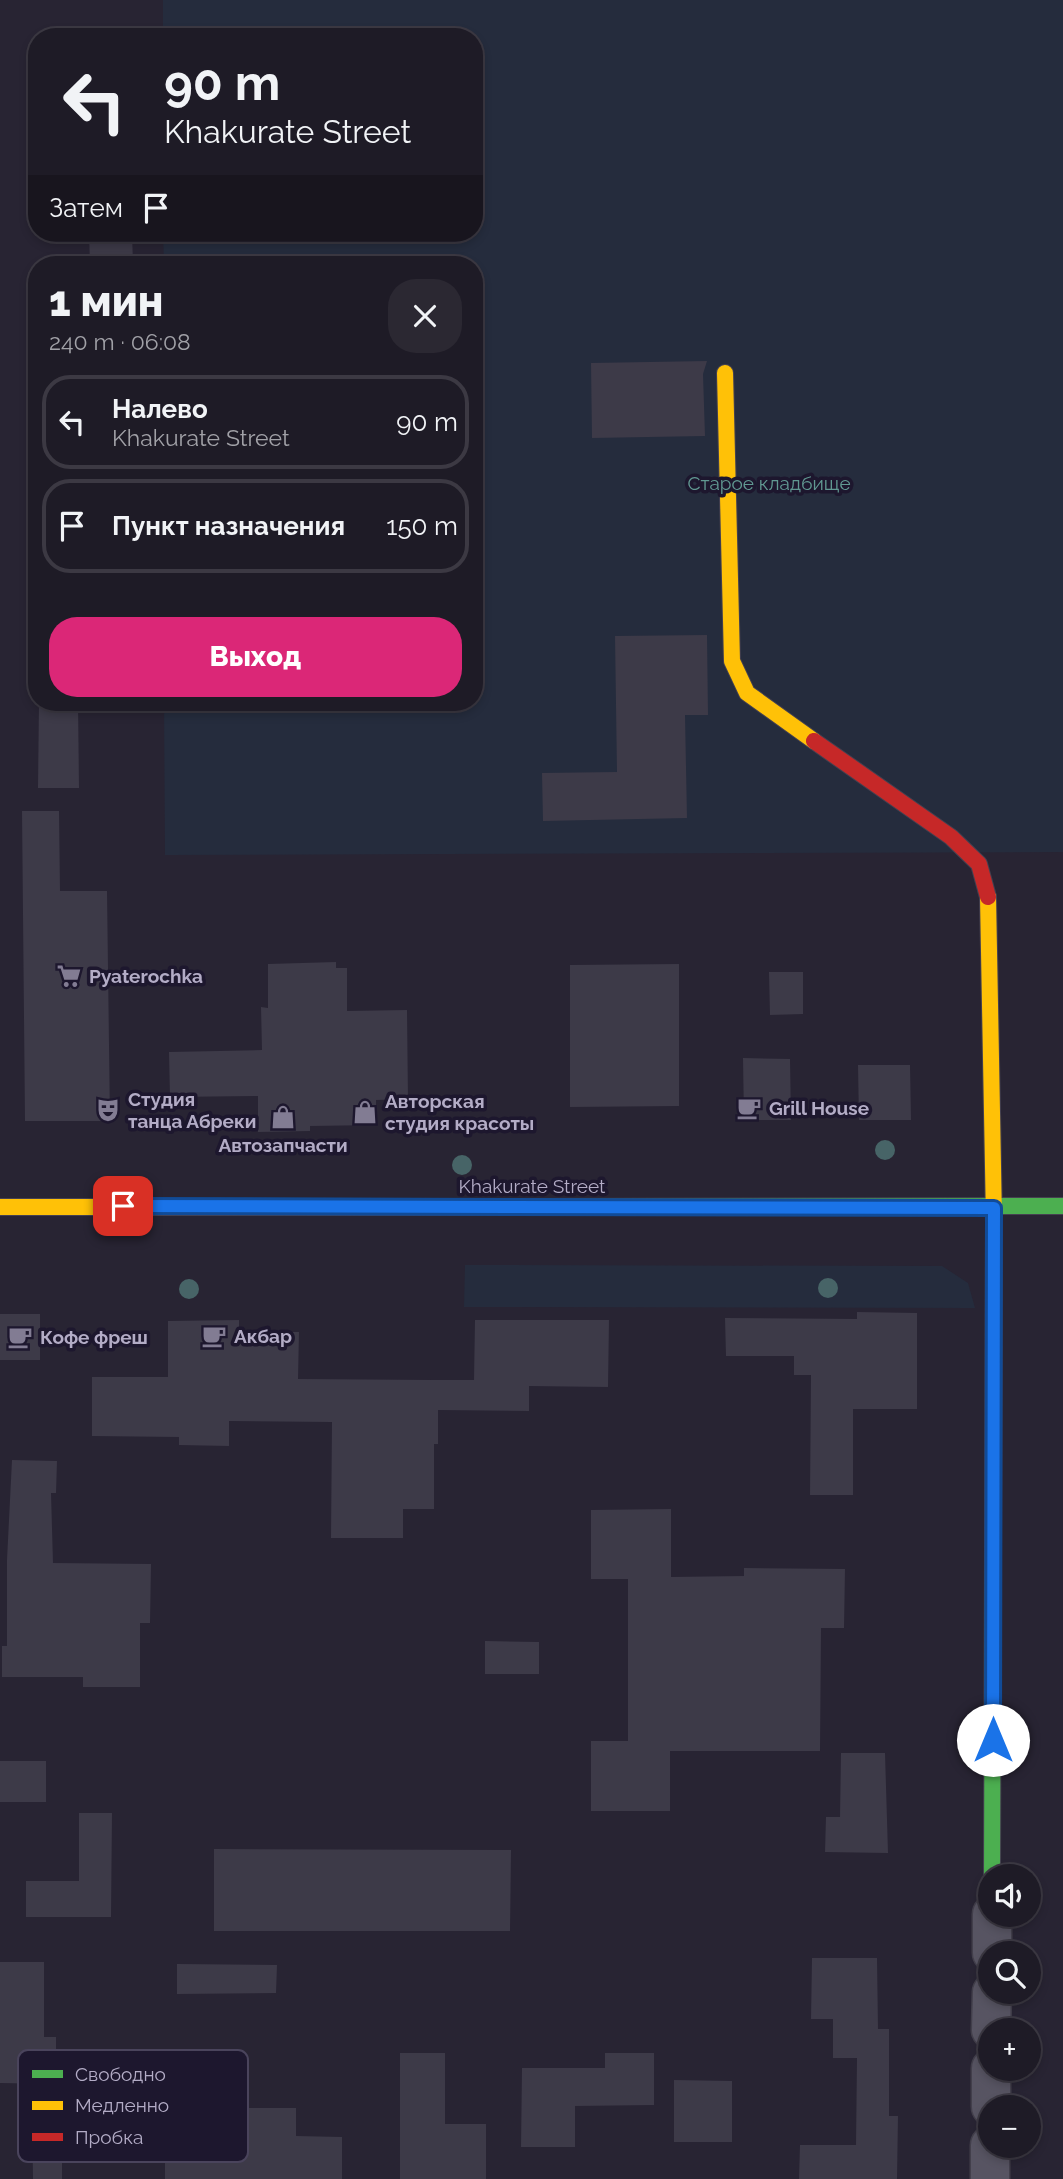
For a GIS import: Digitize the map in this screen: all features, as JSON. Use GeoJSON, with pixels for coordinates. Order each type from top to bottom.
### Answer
{"type":"FeatureCollection","features":[{"type":"Feature","properties":{"kind":"street"},"geometry":{"type":"LineString","coordinates":[[724,373],[732,661],[747,693],[951,837],[979,864],[988,892],[994,1208],[992,1864]]}},
{"type":"Feature","properties":{"kind":"street","name":"Khakurate Street"},"geometry":{"type":"LineString","coordinates":[[0,1206],[1063,1206]]}},
{"type":"Feature","properties":{"kind":"street"},"geometry":{"type":"LineString","coordinates":[[990,2158],[990,2179]]}},
{"type":"Feature","properties":{"kind":"green space","name":"Старое кладбище"},"geometry":{"type":"Polygon","coordinates":[[[163,0],[1063,0],[1063,852],[165,855],[164,711],[483,711],[483,256],[164,256],[163,242],[483,242],[483,28],[163,28],[163,0]]]}},
{"type":"Feature","properties":{"kind":"green space"},"geometry":{"type":"Polygon","coordinates":[[[465,1265],[942,1266],[968,1283],[975,1308],[464,1307],[465,1265]]]}},
{"type":"Feature","properties":{"kind":"building"},"geometry":{"type":"Polygon","coordinates":[[[89,242],[132,242],[133,256],[90,256],[89,242]]]}},
{"type":"Feature","properties":{"kind":"building"},"geometry":{"type":"Polygon","coordinates":[[[707,361],[703,374],[705,436],[592,438],[591,363],[707,361]]]}},
{"type":"Feature","properties":{"kind":"building"},"geometry":{"type":"Polygon","coordinates":[[[707,635],[708,715],[685,715],[687,818],[543,821],[542,773],[617,772],[615,636],[707,635]]]}},
{"type":"Feature","properties":{"kind":"building"},"geometry":{"type":"Polygon","coordinates":[[[39,711],[78,711],[79,788],[38,788],[39,711]]]}},
{"type":"Feature","properties":{"kind":"building"},"geometry":{"type":"Polygon","coordinates":[[[22,811],[59,811],[60,891],[107,891],[110,1121],[25,1121],[22,811]]]}},
{"type":"Feature","properties":{"kind":"building"},"geometry":{"type":"Polygon","coordinates":[[[336,962],[336,968],[347,968],[347,1011],[407,1010],[408,1099],[376,1100],[376,1125],[310,1126],[310,1131],[258,1132],[258,1096],[170,1097],[169,1052],[262,1050],[261,1007],[268,1008],[268,964],[336,962]]]}},
{"type":"Feature","properties":{"kind":"building"},"geometry":{"type":"Polygon","coordinates":[[[679,964],[679,1106],[570,1107],[570,965],[679,964]]]}},
{"type":"Feature","properties":{"kind":"building"},"geometry":{"type":"Polygon","coordinates":[[[769,972],[803,972],[803,1014],[770,1015],[769,972]]]}},
{"type":"Feature","properties":{"kind":"building"},"geometry":{"type":"Polygon","coordinates":[[[743,1058],[790,1059],[791,1120],[744,1120],[743,1058]]]}},
{"type":"Feature","properties":{"kind":"building"},"geometry":{"type":"Polygon","coordinates":[[[858,1065],[910,1065],[911,1120],[859,1120],[858,1065]]]}},
{"type":"Feature","properties":{"kind":"building"},"geometry":{"type":"Polygon","coordinates":[[[857,1312],[917,1313],[917,1409],[853,1409],[853,1495],[810,1495],[811,1375],[794,1375],[794,1356],[726,1356],[725,1318],[857,1319],[857,1312]]]}},
{"type":"Feature","properties":{"kind":"building","name":"Кофе фреш"},"geometry":{"type":"Polygon","coordinates":[[[0,1314],[40,1314],[40,1360],[0,1360],[0,1314]]]}},
{"type":"Feature","properties":{"kind":"building"},"geometry":{"type":"Polygon","coordinates":[[[239,1320],[239,1332],[299,1332],[298,1379],[474,1380],[475,1320],[609,1320],[608,1387],[529,1386],[529,1411],[438,1410],[438,1444],[434,1444],[434,1509],[403,1509],[403,1538],[331,1538],[332,1422],[229,1421],[229,1446],[179,1445],[179,1437],[92,1436],[92,1377],[168,1377],[168,1321],[239,1320]]]}},
{"type":"Feature","properties":{"kind":"building"},"geometry":{"type":"Polygon","coordinates":[[[12,1460],[57,1461],[56,1493],[51,1493],[53,1563],[151,1564],[150,1623],[140,1623],[140,1687],[83,1687],[83,1677],[2,1677],[2,1646],[7,1646],[7,1560],[12,1460]]]}},
{"type":"Feature","properties":{"kind":"building"},"geometry":{"type":"Polygon","coordinates":[[[671,1509],[671,1577],[744,1576],[744,1568],[845,1569],[844,1628],[821,1628],[820,1751],[670,1751],[670,1811],[591,1811],[591,1741],[628,1741],[628,1579],[591,1579],[591,1510],[671,1509]]]}},
{"type":"Feature","properties":{"kind":"building"},"geometry":{"type":"Polygon","coordinates":[[[485,1641],[539,1642],[539,1674],[485,1674],[485,1641]]]}},
{"type":"Feature","properties":{"kind":"building"},"geometry":{"type":"Polygon","coordinates":[[[841,1753],[885,1753],[888,1853],[825,1852],[826,1817],[840,1817],[841,1753]]]}},
{"type":"Feature","properties":{"kind":"building"},"geometry":{"type":"Polygon","coordinates":[[[0,1761],[46,1761],[46,1802],[0,1802],[0,1761]]]}},
{"type":"Feature","properties":{"kind":"building"},"geometry":{"type":"Polygon","coordinates":[[[79,1813],[112,1813],[111,1917],[26,1917],[26,1881],[79,1881],[79,1813]]]}},
{"type":"Feature","properties":{"kind":"building"},"geometry":{"type":"Polygon","coordinates":[[[214,1849],[511,1850],[510,1931],[214,1931],[214,1849]]]}},
{"type":"Feature","properties":{"kind":"building"},"geometry":{"type":"Polygon","coordinates":[[[812,1958],[877,1958],[878,2029],[889,2029],[889,2116],[898,2116],[897,2179],[799,2179],[800,2145],[856,2145],[857,2058],[833,2058],[833,2019],[811,2019],[812,1958]]]}},
{"type":"Feature","properties":{"kind":"building"},"geometry":{"type":"Polygon","coordinates":[[[0,1962],[44,1962],[44,2037],[56,2037],[56,2050],[18,2050],[18,2083],[0,2083],[0,1962]]]}},
{"type":"Feature","properties":{"kind":"building"},"geometry":{"type":"Polygon","coordinates":[[[177,1964],[277,1965],[276,1993],[177,1994],[177,1964]]]}},
{"type":"Feature","properties":{"kind":"building"},"geometry":{"type":"Polygon","coordinates":[[[400,2053],[445,2053],[445,2124],[486,2124],[486,2179],[400,2179],[400,2053]]]}},
{"type":"Feature","properties":{"kind":"building"},"geometry":{"type":"Polygon","coordinates":[[[605,2053],[654,2053],[654,2105],[575,2106],[575,2147],[521,2147],[522,2068],[605,2068],[605,2053]]]}},
{"type":"Feature","properties":{"kind":"building"},"geometry":{"type":"Polygon","coordinates":[[[674,2080],[732,2081],[732,2142],[674,2142],[674,2080]]]}},
{"type":"Feature","properties":{"kind":"building"},"geometry":{"type":"Polygon","coordinates":[[[248,2108],[296,2108],[296,2136],[342,2137],[342,2179],[165,2179],[165,2162],[248,2162],[248,2108]]]}},
{"type":"Feature","properties":{"kind":"building"},"geometry":{"type":"Polygon","coordinates":[[[33,2162],[62,2162],[62,2179],[33,2179],[33,2162]]]}},
{"type":"Feature","properties":{"kind":"traffic: fast"},"geometry":{"type":"LineString","coordinates":[[510,1207],[1063,1206]]}},
{"type":"Feature","properties":{"kind":"traffic: fast"},"geometry":{"type":"LineString","coordinates":[[992,1864],[994,1220]]}},
{"type":"Feature","properties":{"kind":"traffic: slow"},"geometry":{"type":"LineString","coordinates":[[725,373],[732,661],[747,693],[814,741]]}},
{"type":"Feature","properties":{"kind":"traffic: slow"},"geometry":{"type":"LineString","coordinates":[[988,897],[994,1220]]}},
{"type":"Feature","properties":{"kind":"traffic: slow"},"geometry":{"type":"LineString","coordinates":[[0,1207],[510,1207]]}},
{"type":"Feature","properties":{"kind":"traffic: jam"},"geometry":{"type":"LineString","coordinates":[[814,741],[951,837],[979,864],[988,897]]}},
{"type":"Feature","properties":{"kind":"place","name":"Pyaterochka"},"geometry":{"type":"Point","coordinates":[69,976]}},
{"type":"Feature","properties":{"kind":"place","name":"Grill House"},"geometry":{"type":"Point","coordinates":[749,1108]}},
{"type":"Feature","properties":{"kind":"place","name":"Студия танца Абреки"},"geometry":{"type":"Point","coordinates":[108,1110]}},
{"type":"Feature","properties":{"kind":"place","name":"Авторская студия красоты"},"geometry":{"type":"Point","coordinates":[365,1112]}},
{"type":"Feature","properties":{"kind":"place","name":"Автозапчасти"},"geometry":{"type":"Point","coordinates":[283,1117]}},
{"type":"Feature","properties":{"kind":"place","name":"Акбар"},"geometry":{"type":"Point","coordinates":[214,1336]}},
{"type":"Feature","properties":{"kind":"place","name":"Кофе фреш"},"geometry":{"type":"Point","coordinates":[20,1337]}},
{"type":"Feature","properties":{"kind":"route"},"geometry":{"type":"LineString","coordinates":[[123,1206],[994,1208],[996,1304],[993,1740]]}}]}
